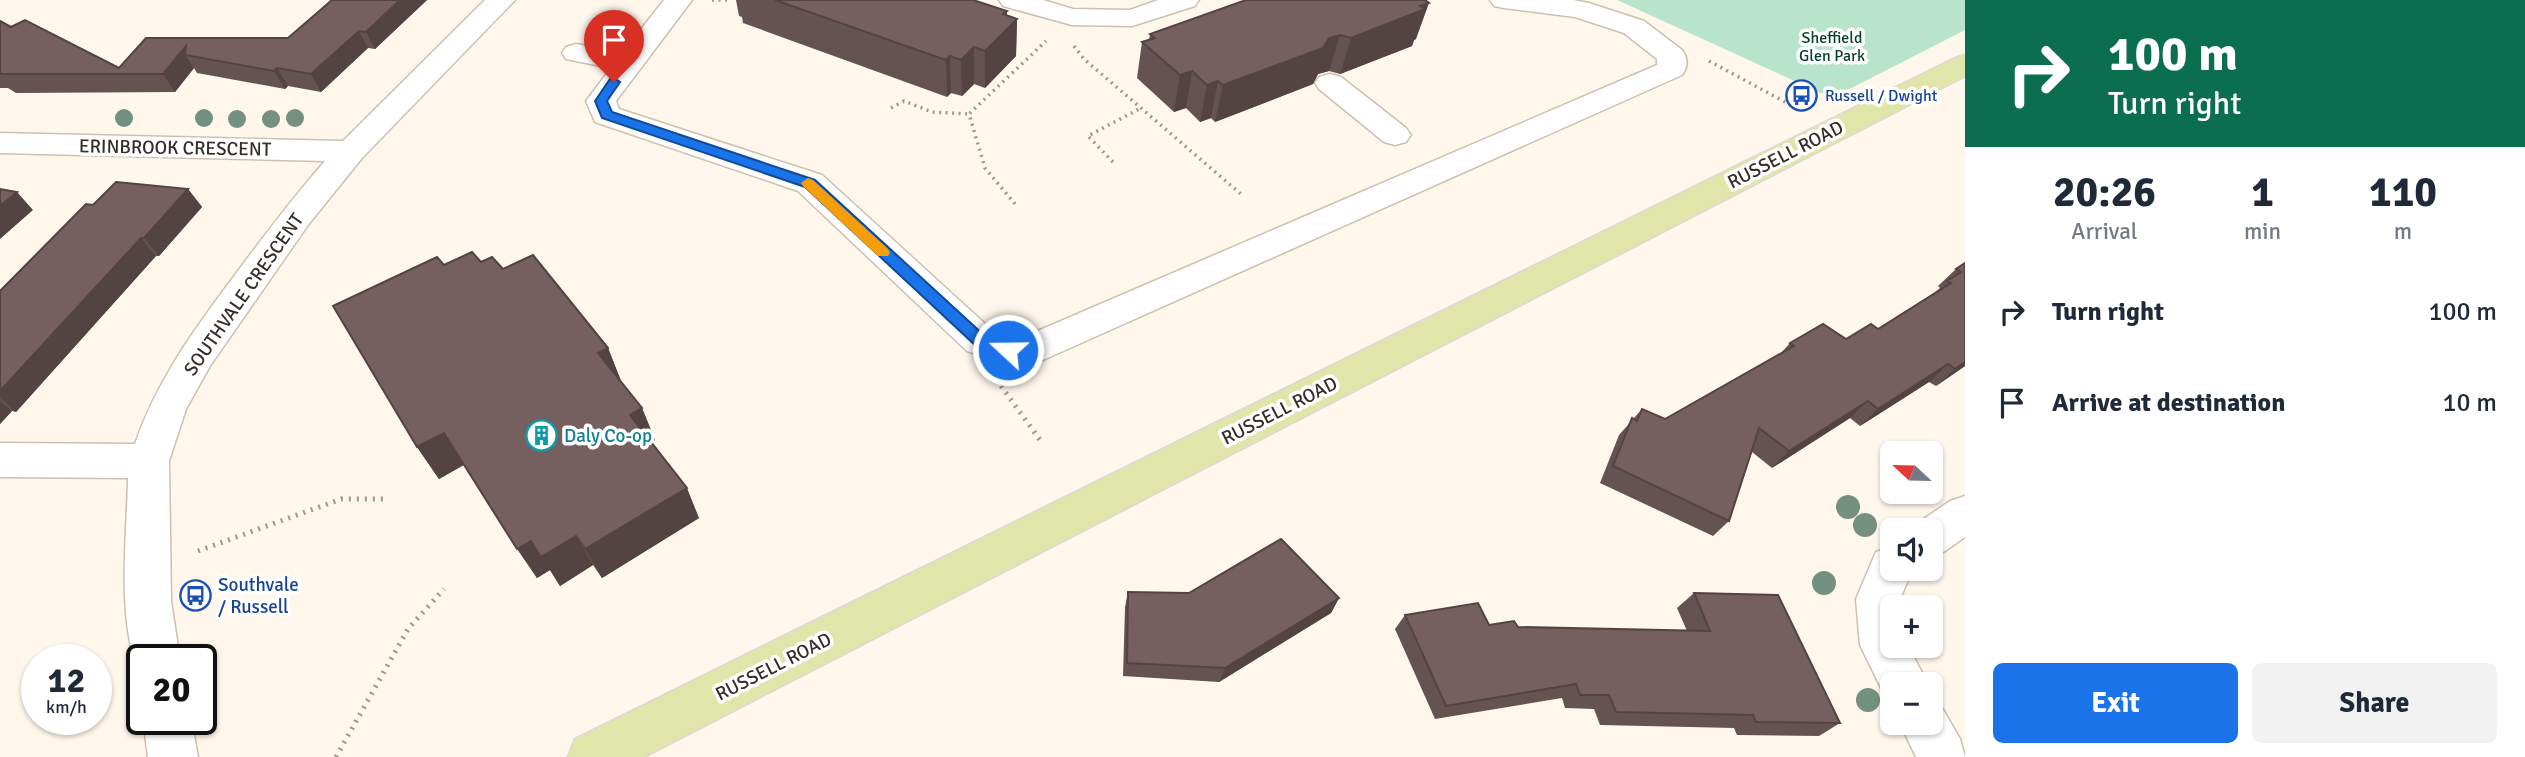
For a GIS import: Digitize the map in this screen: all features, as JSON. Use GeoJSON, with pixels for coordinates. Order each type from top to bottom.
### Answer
{"type":"FeatureCollection","features":[{"type":"Feature","properties":{"kind":"main road","name":"RUSSELL ROAD"},"geometry":{"type":"LineString","coordinates":[[593,757],[1965,64]]}},
{"type":"Feature","properties":{"kind":"street","name":"SOUTHVALE CRESCENT"},"geometry":{"type":"LineString","coordinates":[[155,644],[148,601],[149,461],[167,408],[196,356],[296,216],[351,151],[501,0]]}},
{"type":"Feature","properties":{"kind":"street"},"geometry":{"type":"LineString","coordinates":[[678,0],[601,101],[606,115],[810,183],[980,341],[1008,350],[1030,350],[1672,69],[1672,56],[1634,27],[1579,9],[1504,0]]}},
{"type":"Feature","properties":{"kind":"street"},"geometry":{"type":"LineString","coordinates":[[1013,0],[1072,17],[1132,18],[1158,9],[1192,8]]}},
{"type":"Feature","properties":{"kind":"street"},"geometry":{"type":"LineString","coordinates":[[576,53],[630,62]]}},
{"type":"Feature","properties":{"kind":"street"},"geometry":{"type":"LineString","coordinates":[[1330,83],[1395,135]]}},
{"type":"Feature","properties":{"kind":"street","name":"ERINBROOK CRESCENT"},"geometry":{"type":"LineString","coordinates":[[0,143],[351,151]]}},
{"type":"Feature","properties":{"kind":"street"},"geometry":{"type":"LineString","coordinates":[[0,460],[149,461]]}},
{"type":"Feature","properties":{"kind":"street"},"geometry":{"type":"LineString","coordinates":[[1943,529],[1965,514]]}},
{"type":"Feature","properties":{"kind":"street"},"geometry":{"type":"LineString","coordinates":[[1886,581],[1878,599],[1883,645],[1898,672]]}},
{"type":"Feature","properties":{"kind":"street"},"geometry":{"type":"LineString","coordinates":[[170,735],[173,757]]}},
{"type":"Feature","properties":{"kind":"street"},"geometry":{"type":"LineString","coordinates":[[1930,735],[1942,757]]}},
{"type":"Feature","properties":{"kind":"path"},"geometry":{"type":"LineString","coordinates":[[708,0],[730,0]]}},
{"type":"Feature","properties":{"kind":"path"},"geometry":{"type":"LineString","coordinates":[[1072,17],[1074,46],[1083,59],[1242,195]]}},
{"type":"Feature","properties":{"kind":"path"},"geometry":{"type":"LineString","coordinates":[[891,108],[904,101],[932,112],[968,114],[1072,17]]}},
{"type":"Feature","properties":{"kind":"path"},"geometry":{"type":"LineString","coordinates":[[1660,47],[1684,49],[1835,129]]}},
{"type":"Feature","properties":{"kind":"path"},"geometry":{"type":"LineString","coordinates":[[1113,162],[1088,136],[1141,108]]}},
{"type":"Feature","properties":{"kind":"path"},"geometry":{"type":"LineString","coordinates":[[968,114],[985,168],[1015,204]]}},
{"type":"Feature","properties":{"kind":"path"},"geometry":{"type":"LineString","coordinates":[[980,341],[990,371],[1043,444]]}},
{"type":"Feature","properties":{"kind":"path"},"geometry":{"type":"LineString","coordinates":[[198,551],[341,499],[384,499]]}},
{"type":"Feature","properties":{"kind":"path"},"geometry":{"type":"LineString","coordinates":[[336,757],[408,629],[444,589]]}},
{"type":"Feature","properties":{"kind":"green space","name":"Sheffield Glen Park"},"geometry":{"type":"Polygon","coordinates":[[[1617,0],[1965,0],[1965,30],[1832,98],[1617,0]]]}},
{"type":"Feature","properties":{"kind":"building"},"geometry":{"type":"Polygon","coordinates":[[[332,0],[400,0],[366,32],[359,31],[311,74],[277,68],[274,71],[185,55],[186,46],[163,74],[0,74],[0,21],[11,27],[25,20],[119,68],[146,38],[288,38],[332,0]]]}},
{"type":"Feature","properties":{"kind":"building"},"geometry":{"type":"Polygon","coordinates":[[[775,0],[973,0],[1007,11],[1003,14],[1017,19],[985,51],[974,47],[961,60],[950,56],[946,60],[775,0]]]}},
{"type":"Feature","properties":{"kind":"building"},"geometry":{"type":"Polygon","coordinates":[[[1246,0],[1425,0],[1429,3],[1420,6],[1425,9],[1351,38],[1340,35],[1329,38],[1323,48],[1223,85],[1218,81],[1207,85],[1192,71],[1180,75],[1142,42],[1155,38],[1150,34],[1246,0]]]}},
{"type":"Feature","properties":{"kind":"building"},"geometry":{"type":"Polygon","coordinates":[[[116,182],[188,189],[0,391],[0,291],[86,204],[93,205],[116,182]]]}},
{"type":"Feature","properties":{"kind":"building"},"geometry":{"type":"Polygon","coordinates":[[[0,189],[17,192],[0,206],[0,189]]]}},
{"type":"Feature","properties":{"kind":"building","name":"Daly Co-op"},"geometry":{"type":"Polygon","coordinates":[[[472,252],[481,262],[492,257],[503,269],[533,255],[608,348],[598,353],[642,408],[630,415],[687,488],[585,549],[576,536],[541,557],[531,541],[517,549],[444,433],[417,447],[333,306],[437,257],[444,265],[472,252]]]}},
{"type":"Feature","properties":{"kind":"building"},"geometry":{"type":"Polygon","coordinates":[[[1965,263],[1965,362],[1955,369],[1948,364],[1878,409],[1868,401],[1789,451],[1759,428],[1729,521],[1613,466],[1632,418],[1637,421],[1642,409],[1665,419],[1794,346],[1790,343],[1823,324],[1846,339],[1871,324],[1878,329],[1951,283],[1947,281],[1961,272],[1956,269],[1965,263]]]}},
{"type":"Feature","properties":{"kind":"building"},"geometry":{"type":"Polygon","coordinates":[[[1281,539],[1339,598],[1225,668],[1127,663],[1128,592],[1189,593],[1281,539]]]}},
{"type":"Feature","properties":{"kind":"building"},"geometry":{"type":"Polygon","coordinates":[[[1694,593],[1778,595],[1840,723],[1756,722],[1753,715],[1616,712],[1609,695],[1580,695],[1576,684],[1446,706],[1405,615],[1478,603],[1489,625],[1514,621],[1518,627],[1710,631],[1694,593]]]}},
{"type":"Feature","properties":{"kind":"slow traffic"},"geometry":{"type":"LineString","coordinates":[[808,183],[883,253]]}},
{"type":"Feature","properties":{"kind":"place","name":"Russell / Dwight"},"geometry":{"type":"Point","coordinates":[1802,95]}},
{"type":"Feature","properties":{"kind":"place","name":"Daly Co-op"},"geometry":{"type":"Point","coordinates":[541,435]}},
{"type":"Feature","properties":{"kind":"place","name":"Southvale / Russell"},"geometry":{"type":"Point","coordinates":[195,595]}},
{"type":"Feature","properties":{"kind":"route"},"geometry":{"type":"LineString","coordinates":[[614,82],[601,101],[606,115],[810,183],[980,341],[1008,350]]}}]}
